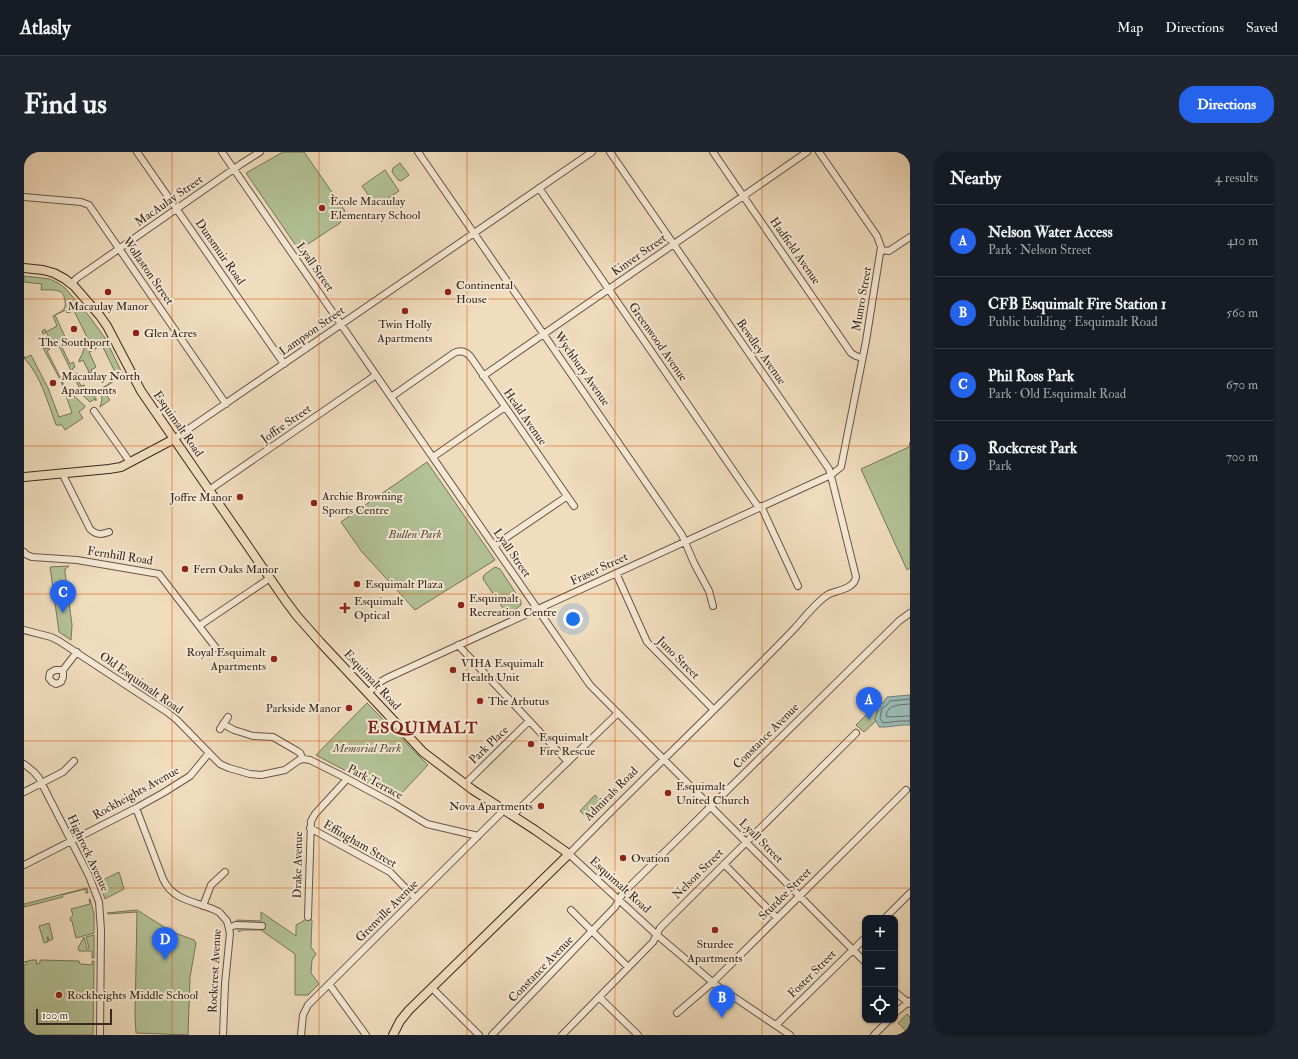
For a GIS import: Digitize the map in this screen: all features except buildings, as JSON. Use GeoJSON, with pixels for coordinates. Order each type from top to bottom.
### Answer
{"type":"FeatureCollection","features":[{"type":"Feature","properties":{"kind":"main road","name":"Esquimalt Road"},"geometry":{"type":"LineString","coordinates":[[24,268],[49,271],[60,276],[71,284],[103,321],[136,384],[297,616],[368,693],[423,752],[465,784],[569,854]]}},
{"type":"Feature","properties":{"kind":"main road","name":"Lampson Street"},"geometry":{"type":"LineString","coordinates":[[24,476],[109,469],[130,462],[174,439]]}},
{"type":"Feature","properties":{"kind":"main road","name":"Admirals Road"},"geometry":{"type":"LineString","coordinates":[[393,1035],[400,1021],[432,988],[569,854]]}},
{"type":"Feature","properties":{"kind":"street","name":"Dunsmuir Road"},"geometry":{"type":"LineString","coordinates":[[137,152],[284,364]]}},
{"type":"Feature","properties":{"kind":"street","name":"Lyall Street"},"geometry":{"type":"LineString","coordinates":[[222,152],[590,685],[862,959]]}},
{"type":"Feature","properties":{"kind":"street","name":"MacAulay Street"},"geometry":{"type":"LineString","coordinates":[[71,284],[77,278],[260,152]]}},
{"type":"Feature","properties":{"kind":"street","name":"Wychbury Avenue"},"geometry":{"type":"LineString","coordinates":[[418,152],[682,535],[694,563],[709,591],[713,606]]}},
{"type":"Feature","properties":{"kind":"street","name":"Lampson Street"},"geometry":{"type":"LineString","coordinates":[[174,439],[592,152]]}},
{"type":"Feature","properties":{"kind":"street","name":"Bewdley Avenue"},"geometry":{"type":"LineString","coordinates":[[610,152],[826,465],[831,475],[856,575],[855,582]]}},
{"type":"Feature","properties":{"kind":"street","name":"Hadfield Avenue"},"geometry":{"type":"LineString","coordinates":[[713,152],[851,353],[862,358]]}},
{"type":"Feature","properties":{"kind":"street","name":"Kinver Street"},"geometry":{"type":"LineString","coordinates":[[483,376],[807,152]]}},
{"type":"Feature","properties":{"kind":"street"},"geometry":{"type":"LineString","coordinates":[[819,152],[877,236],[880,241],[881,250],[889,251],[910,237]]}},
{"type":"Feature","properties":{"kind":"street","name":"Greenwood Avenue"},"geometry":{"type":"LineString","coordinates":[[539,188],[760,507],[798,586]]}},
{"type":"Feature","properties":{"kind":"street","name":"Wollaston Street"},"geometry":{"type":"LineString","coordinates":[[24,197],[84,203],[92,209],[226,404]]}},
{"type":"Feature","properties":{"kind":"street","name":"Munro Street"},"geometry":{"type":"LineString","coordinates":[[841,467],[866,341],[881,250]]}},
{"type":"Feature","properties":{"kind":"street","name":"Heald Avenue"},"geometry":{"type":"LineString","coordinates":[[391,397],[454,354],[462,352],[470,356],[574,506]]}},
{"type":"Feature","properties":{"kind":"street","name":"Joffre Street"},"geometry":{"type":"LineString","coordinates":[[209,490],[376,375]]}},
{"type":"Feature","properties":{"kind":"street"},"geometry":{"type":"LineString","coordinates":[[432,457],[505,407]]}},
{"type":"Feature","properties":{"kind":"street"},"geometry":{"type":"LineString","coordinates":[[94,411],[130,462]]}},
{"type":"Feature","properties":{"kind":"street","name":"Fraser Street"},"geometry":{"type":"LineString","coordinates":[[368,693],[385,679],[831,475],[841,467]]}},
{"type":"Feature","properties":{"kind":"street"},"geometry":{"type":"LineString","coordinates":[[62,473],[90,529],[94,533],[99,534],[109,532]]}},
{"type":"Feature","properties":{"kind":"street"},"geometry":{"type":"LineString","coordinates":[[494,546],[566,496]]}},
{"type":"Feature","properties":{"kind":"street","name":"Fernhill Road"},"geometry":{"type":"LineString","coordinates":[[24,552],[26,555],[32,557],[77,560],[159,574],[216,648]]}},
{"type":"Feature","properties":{"kind":"street","name":"Juno Street"},"geometry":{"type":"LineString","coordinates":[[616,573],[647,642],[714,710]]}},
{"type":"Feature","properties":{"kind":"street"},"geometry":{"type":"LineString","coordinates":[[199,626],[270,578]]}},
{"type":"Feature","properties":{"kind":"street","name":"Admirals Road"},"geometry":{"type":"LineString","coordinates":[[569,854],[822,600],[830,594],[850,586],[855,582]]}},
{"type":"Feature","properties":{"kind":"street","name":"Constance Avenue"},"geometry":{"type":"LineString","coordinates":[[492,1035],[615,907],[623,894],[899,621],[910,613]]}},
{"type":"Feature","properties":{"kind":"street","name":"Old Esquimalt Road"},"geometry":{"type":"LineString","coordinates":[[24,630],[55,639],[172,715],[208,752],[225,766],[257,775],[281,772],[303,759]]}},
{"type":"Feature","properties":{"kind":"street"},"geometry":{"type":"LineString","coordinates":[[458,645],[568,762]]}},
{"type":"Feature","properties":{"kind":"street"},"geometry":{"type":"LineString","coordinates":[[63,670],[77,652]]}},
{"type":"Feature","properties":{"kind":"street"},"geometry":{"type":"LineString","coordinates":[[513,816],[618,713]]}},
{"type":"Feature","properties":{"kind":"street","name":"Park Terrace"},"geometry":{"type":"LineString","coordinates":[[228,717],[222,726],[253,736],[270,736],[276,738],[300,753],[303,759],[310,760],[347,779],[394,804],[427,824],[478,836]]}},
{"type":"Feature","properties":{"kind":"street","name":"Park Place"},"geometry":{"type":"LineString","coordinates":[[465,784],[529,721]]}},
{"type":"Feature","properties":{"kind":"street","name":"Nelson Street"},"geometry":{"type":"LineString","coordinates":[[562,1035],[653,942],[660,928],[856,734]]}},
{"type":"Feature","properties":{"kind":"street","name":"Rockheights Avenue"},"geometry":{"type":"LineString","coordinates":[[24,865],[136,808],[190,776],[208,752]]}},
{"type":"Feature","properties":{"kind":"street"},"geometry":{"type":"LineString","coordinates":[[24,792],[63,772],[74,762]]}},
{"type":"Feature","properties":{"kind":"street","name":"Highrock Avenue"},"geometry":{"type":"LineString","coordinates":[[24,764],[34,772],[41,783],[92,883],[100,909],[102,930],[100,1035]]}},
{"type":"Feature","properties":{"kind":"street","name":"Drake Avenue"},"geometry":{"type":"LineString","coordinates":[[308,917],[311,822],[315,814],[347,779]]}},
{"type":"Feature","properties":{"kind":"street","name":"Sturdee Street"},"geometry":{"type":"LineString","coordinates":[[678,1013],[713,982],[906,790]]}},
{"type":"Feature","properties":{"kind":"street","name":"Rockcrest Avenue"},"geometry":{"type":"LineString","coordinates":[[136,808],[165,884],[177,896],[217,911],[228,921],[230,927],[230,944],[225,984],[223,1035]]}},
{"type":"Feature","properties":{"kind":"street","name":"Grenville Avenue"},"geometry":{"type":"LineString","coordinates":[[301,1035],[302,1018],[305,1010],[329,984],[504,810]]}},
{"type":"Feature","properties":{"kind":"street","name":"Effingham Street"},"geometry":{"type":"LineString","coordinates":[[310,828],[390,872],[416,898]]}},
{"type":"Feature","properties":{"kind":"street","name":"Esquimalt Road"},"geometry":{"type":"LineString","coordinates":[[569,854],[657,935],[713,982],[790,1035]]}},
{"type":"Feature","properties":{"kind":"street"},"geometry":{"type":"LineString","coordinates":[[724,864],[777,918]]}},
{"type":"Feature","properties":{"kind":"street"},"geometry":{"type":"LineString","coordinates":[[203,906],[211,885],[225,872]]}},
{"type":"Feature","properties":{"kind":"street"},"geometry":{"type":"LineString","coordinates":[[888,915],[910,893]]}},
{"type":"Feature","properties":{"kind":"street"},"geometry":{"type":"LineString","coordinates":[[571,910],[628,967]]}},
{"type":"Feature","properties":{"kind":"street"},"geometry":{"type":"LineString","coordinates":[[230,927],[236,925],[262,926]]}},
{"type":"Feature","properties":{"kind":"street","name":"Foster Street"},"geometry":{"type":"LineString","coordinates":[[776,1025],[862,941]]}},
{"type":"Feature","properties":{"kind":"street"},"geometry":{"type":"LineString","coordinates":[[329,984],[366,1035]]}},
{"type":"Feature","properties":{"kind":"street"},"geometry":{"type":"LineString","coordinates":[[432,988],[479,1035]]}},
{"type":"Feature","properties":{"kind":"street"},"geometry":{"type":"LineString","coordinates":[[898,994],[909,1002],[898,1011]]}},
{"type":"Feature","properties":{"kind":"street"},"geometry":{"type":"LineString","coordinates":[[600,997],[638,1035]]}},
{"type":"Feature","properties":{"kind":"street"},"geometry":{"type":"LineString","coordinates":[[874,1035],[886,1023]]}},
{"type":"Feature","properties":{"kind":"green space"},"geometry":{"type":"Polygon","coordinates":[[[283,152],[304,152],[345,211],[340,223],[299,250],[246,173],[283,152]]]}},
{"type":"Feature","properties":{"kind":"green space"},"geometry":{"type":"Polygon","coordinates":[[[400,163],[409,175],[401,181],[398,180],[392,172],[393,168],[400,163]]]}},
{"type":"Feature","properties":{"kind":"green space"},"geometry":{"type":"Polygon","coordinates":[[[385,170],[399,191],[376,206],[362,186],[385,170]]]}},
{"type":"Feature","properties":{"kind":"green space"},"geometry":{"type":"Polygon","coordinates":[[[24,276],[50,279],[65,288],[89,316],[105,338],[123,375],[102,389],[110,400],[100,407],[102,400],[101,389],[109,384],[112,380],[112,376],[116,374],[102,345],[89,352],[96,367],[91,370],[92,372],[86,375],[89,372],[83,360],[79,362],[79,360],[84,350],[84,344],[89,341],[74,311],[67,313],[66,310],[55,315],[67,341],[61,345],[70,364],[73,362],[75,367],[72,369],[75,374],[77,373],[79,376],[77,378],[81,386],[84,385],[96,398],[96,401],[95,399],[90,402],[76,389],[79,387],[58,344],[55,345],[53,343],[47,343],[51,341],[46,332],[57,326],[53,316],[65,307],[63,295],[57,290],[41,290],[42,284],[24,282],[24,276]]]}},
{"type":"Feature","properties":{"kind":"green space"},"geometry":{"type":"Polygon","coordinates":[[[45,329],[46,332],[43,334],[42,331],[45,329]]]}},
{"type":"Feature","properties":{"kind":"green space"},"geometry":{"type":"Polygon","coordinates":[[[43,348],[50,349],[47,351],[69,395],[72,394],[85,406],[79,412],[83,418],[65,430],[62,425],[56,425],[39,381],[30,365],[24,358],[24,356],[25,358],[31,355],[48,388],[59,417],[72,413],[61,381],[43,348]]]}},
{"type":"Feature","properties":{"kind":"green space"},"geometry":{"type":"Polygon","coordinates":[[[910,442],[910,568],[907,570],[861,469],[909,447],[910,442]]]}},
{"type":"Feature","properties":{"kind":"green space","name":"Bullen Park"},"geometry":{"type":"Polygon","coordinates":[[[427,462],[495,560],[415,610],[362,552],[341,522],[427,462]]]}},
{"type":"Feature","properties":{"kind":"green space"},"geometry":{"type":"Polygon","coordinates":[[[69,566],[65,569],[65,572],[72,625],[71,640],[59,632],[50,567],[69,566]]]}},
{"type":"Feature","properties":{"kind":"green space"},"geometry":{"type":"Polygon","coordinates":[[[495,567],[500,569],[521,601],[521,605],[511,612],[505,611],[483,579],[484,575],[495,567]]]}},
{"type":"Feature","properties":{"kind":"green space","name":"Memorial Park"},"geometry":{"type":"Polygon","coordinates":[[[367,703],[428,765],[397,798],[316,755],[367,703]]]}},
{"type":"Feature","properties":{"kind":"green space"},"geometry":{"type":"Polygon","coordinates":[[[874,707],[878,710],[875,719],[876,721],[864,732],[856,725],[874,707]]]}},
{"type":"Feature","properties":{"kind":"green space"},"geometry":{"type":"Polygon","coordinates":[[[595,795],[606,806],[591,821],[580,811],[595,795]]]}},
{"type":"Feature","properties":{"kind":"green space"},"geometry":{"type":"Polygon","coordinates":[[[119,872],[124,889],[105,899],[99,882],[119,872]]]}},
{"type":"Feature","properties":{"kind":"green space"},"geometry":{"type":"Polygon","coordinates":[[[87,888],[88,893],[86,893],[85,889],[62,895],[63,897],[24,907],[24,904],[87,888]]]}},
{"type":"Feature","properties":{"kind":"green space"},"geometry":{"type":"Polygon","coordinates":[[[89,899],[94,914],[94,933],[76,938],[70,918],[73,915],[71,909],[90,904],[89,899]]]}},
{"type":"Feature","properties":{"kind":"green space"},"geometry":{"type":"Polygon","coordinates":[[[137,910],[172,932],[194,940],[196,943],[190,977],[188,1035],[136,1033],[137,912],[107,913],[137,910]]]}},
{"type":"Feature","properties":{"kind":"green space"},"geometry":{"type":"Polygon","coordinates":[[[261,912],[296,936],[296,925],[308,917],[312,920],[311,947],[316,954],[312,960],[311,973],[319,984],[308,995],[295,995],[295,954],[261,930],[242,930],[239,932],[236,925],[237,920],[261,921],[261,912]]]}},
{"type":"Feature","properties":{"kind":"green space"},"geometry":{"type":"Polygon","coordinates":[[[49,923],[53,939],[49,941],[47,937],[48,942],[44,943],[39,926],[49,923]]]}},
{"type":"Feature","properties":{"kind":"green space"},"geometry":{"type":"Polygon","coordinates":[[[94,935],[94,958],[92,958],[92,951],[79,951],[78,948],[84,937],[87,949],[89,948],[86,937],[94,935]]]}},
{"type":"Feature","properties":{"kind":"green space"},"geometry":{"type":"Polygon","coordinates":[[[37,960],[37,964],[40,963],[40,960],[79,961],[80,964],[92,965],[92,961],[94,961],[93,1035],[24,1035],[24,965],[27,964],[24,962],[37,960]]]}},
{"type":"Feature","properties":{"kind":"green space"},"geometry":{"type":"Polygon","coordinates":[[[907,1014],[910,1017],[910,1035],[898,1023],[907,1014]]]}},
{"type":"Feature","properties":{"kind":"water"},"geometry":{"type":"Polygon","coordinates":[[[910,695],[910,725],[879,727],[875,719],[878,710],[871,705],[873,702],[878,704],[883,703],[887,697],[910,695]]]}},
{"type":"Feature","properties":{"kind":"place","name":"Ècole Macaulay Elementary School"},"geometry":{"type":"Point","coordinates":[322,208]}},
{"type":"Feature","properties":{"kind":"place","name":"Macaulay Manor"},"geometry":{"type":"Point","coordinates":[108,292]}},
{"type":"Feature","properties":{"kind":"place","name":"Continental House"},"geometry":{"type":"Point","coordinates":[448,292]}},
{"type":"Feature","properties":{"kind":"place","name":"Twin Holly Apartments"},"geometry":{"type":"Point","coordinates":[405,311]}},
{"type":"Feature","properties":{"kind":"place","name":"The Southport"},"geometry":{"type":"Point","coordinates":[74,329]}},
{"type":"Feature","properties":{"kind":"place","name":"Glen Acres"},"geometry":{"type":"Point","coordinates":[136,333]}},
{"type":"Feature","properties":{"kind":"place","name":"Macaulay North Apartments"},"geometry":{"type":"Point","coordinates":[53,383]}},
{"type":"Feature","properties":{"kind":"place","name":"Joffre Manor"},"geometry":{"type":"Point","coordinates":[240,497]}},
{"type":"Feature","properties":{"kind":"place","name":"Archie Browning Sports Centre"},"geometry":{"type":"Point","coordinates":[314,503]}},
{"type":"Feature","properties":{"kind":"place","name":"Fern Oaks Manor"},"geometry":{"type":"Point","coordinates":[185,569]}},
{"type":"Feature","properties":{"kind":"place","name":"Esquimalt Plaza"},"geometry":{"type":"Point","coordinates":[357,584]}},
{"type":"Feature","properties":{"kind":"place","name":"Esquimalt Recreation Centre"},"geometry":{"type":"Point","coordinates":[461,605]}},
{"type":"Feature","properties":{"kind":"place","name":"Esquimalt Optical"},"geometry":{"type":"Point","coordinates":[345,608]}},
{"type":"Feature","properties":{"kind":"place","name":"Phil Ross Park"},"geometry":{"type":"Point","coordinates":[63,613]}},
{"type":"Feature","properties":{"kind":"place","name":"Royal Esquimalt Apartments"},"geometry":{"type":"Point","coordinates":[274,659]}},
{"type":"Feature","properties":{"kind":"place","name":"VIHA Esquimalt Health Unit"},"geometry":{"type":"Point","coordinates":[453,670]}},
{"type":"Feature","properties":{"kind":"place","name":"The Arbutus"},"geometry":{"type":"Point","coordinates":[480,701]}},
{"type":"Feature","properties":{"kind":"place","name":"Parkside Manor"},"geometry":{"type":"Point","coordinates":[349,708]}},
{"type":"Feature","properties":{"kind":"place","name":"Nelson Water Access"},"geometry":{"type":"Point","coordinates":[869,720]}},
{"type":"Feature","properties":{"kind":"place","name":"Esquimalt Fire Rescue"},"geometry":{"type":"Point","coordinates":[531,744]}},
{"type":"Feature","properties":{"kind":"place","name":"Esquimalt United Church"},"geometry":{"type":"Point","coordinates":[668,793]}},
{"type":"Feature","properties":{"kind":"place","name":"Nova Apartments"},"geometry":{"type":"Point","coordinates":[541,806]}},
{"type":"Feature","properties":{"kind":"place","name":"Ovation"},"geometry":{"type":"Point","coordinates":[623,858]}},
{"type":"Feature","properties":{"kind":"place","name":"Sturdee Apartments"},"geometry":{"type":"Point","coordinates":[715,930]}},
{"type":"Feature","properties":{"kind":"place","name":"Rockcrest Park"},"geometry":{"type":"Point","coordinates":[165,960]}},
{"type":"Feature","properties":{"kind":"place","name":"Rockheights Middle School"},"geometry":{"type":"Point","coordinates":[59,995]}},
{"type":"Feature","properties":{"kind":"place","name":"CFB Esquimalt Fire Station 1"},"geometry":{"type":"Point","coordinates":[722,1018]}},
{"type":"Feature","properties":{"kind":"district","name":"ESQUIMALT"},"geometry":{"type":"Point","coordinates":[423,728]}}]}
